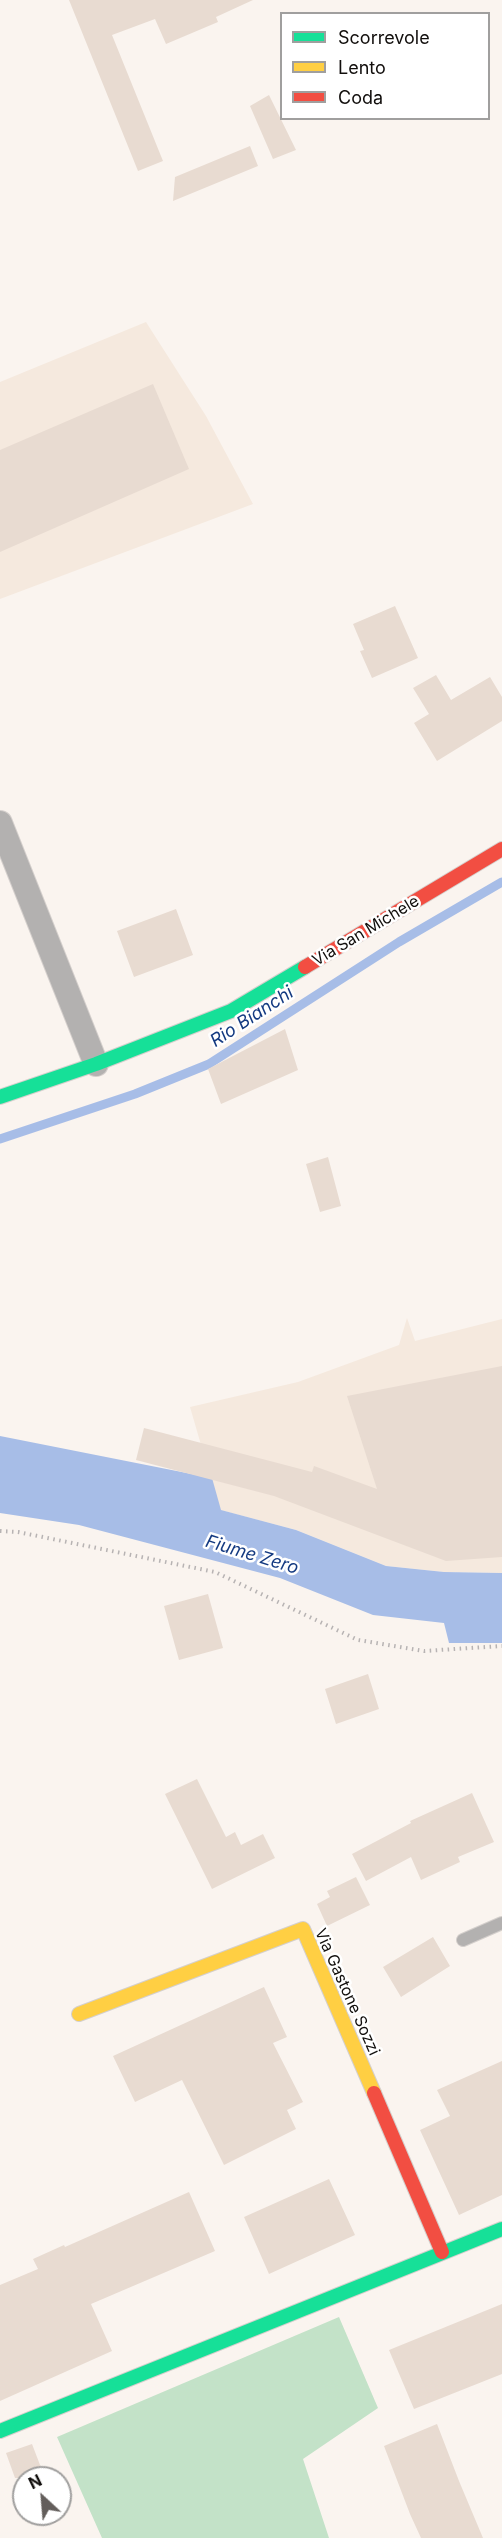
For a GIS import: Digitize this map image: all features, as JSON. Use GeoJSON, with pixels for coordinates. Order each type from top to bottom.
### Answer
{"type":"FeatureCollection","features":[{"type":"Feature","properties":{"kind":"street"},"geometry":{"type":"LineString","coordinates":[[0,823],[96,1064]]}},
{"type":"Feature","properties":{"kind":"street","name":"Via San Michele"},"geometry":{"type":"LineString","coordinates":[[0,1097],[96,1064],[231,1011],[502,849]]}},
{"type":"Feature","properties":{"kind":"street","name":"Via Gastone Sozzi"},"geometry":{"type":"LineString","coordinates":[[79,2014],[303,1929],[442,2252]]}},
{"type":"Feature","properties":{"kind":"street"},"geometry":{"type":"LineString","coordinates":[[0,2431],[502,2229]]}},
{"type":"Feature","properties":{"kind":"lane"},"geometry":{"type":"LineString","coordinates":[[462,1940],[502,1923]]}},
{"type":"Feature","properties":{"kind":"path"},"geometry":{"type":"LineString","coordinates":[[0,1531],[18,1532],[214,1572],[358,1640],[424,1651],[502,1646]]}},
{"type":"Feature","properties":{"kind":"shaded area"},"geometry":{"type":"Polygon","coordinates":[[[146,322],[206,416],[253,504],[0,599],[0,382],[146,322]]]}},
{"type":"Feature","properties":{"kind":"shaded area"},"geometry":{"type":"Polygon","coordinates":[[[407,1318],[415,1341],[502,1319],[502,1573],[444,1572],[386,1566],[296,1530],[220,1510],[190,1407],[298,1382],[399,1345],[407,1318]]]}},
{"type":"Feature","properties":{"kind":"green space"},"geometry":{"type":"Polygon","coordinates":[[[339,2317],[378,2408],[303,2459],[329,2538],[102,2538],[72,2466],[70,2466],[57,2437],[339,2317]]]}},
{"type":"Feature","properties":{"kind":"water","name":"Fiume Zero"},"geometry":{"type":"Polygon","coordinates":[[[0,1436],[212,1478],[221,1510],[296,1530],[386,1566],[444,1572],[502,1573],[502,1643],[449,1643],[444,1623],[373,1615],[280,1578],[79,1525],[0,1513],[0,1436]]]}},
{"type":"Feature","properties":{"kind":"building"},"geometry":{"type":"Polygon","coordinates":[[[69,0],[253,0],[216,17],[218,22],[166,44],[155,19],[112,35],[163,161],[138,171],[69,0]]]}},
{"type":"Feature","properties":{"kind":"building"},"geometry":{"type":"Polygon","coordinates":[[[269,95],[296,150],[273,159],[250,106],[269,95]]]}},
{"type":"Feature","properties":{"kind":"building"},"geometry":{"type":"Polygon","coordinates":[[[250,146],[258,166],[173,201],[175,177],[250,146]]]}},
{"type":"Feature","properties":{"kind":"building"},"geometry":{"type":"Polygon","coordinates":[[[153,384],[189,469],[0,552],[0,450],[153,384]]]}},
{"type":"Feature","properties":{"kind":"building"},"geometry":{"type":"Polygon","coordinates":[[[395,606],[418,658],[372,678],[360,651],[364,650],[353,624],[395,606]]]}},
{"type":"Feature","properties":{"kind":"building"},"geometry":{"type":"Polygon","coordinates":[[[436,675],[451,700],[490,677],[502,697],[502,721],[437,761],[414,723],[429,714],[413,688],[436,675]]]}},
{"type":"Feature","properties":{"kind":"building"},"geometry":{"type":"Polygon","coordinates":[[[176,909],[193,955],[134,977],[117,931],[176,909]]]}},
{"type":"Feature","properties":{"kind":"building"},"geometry":{"type":"Polygon","coordinates":[[[285,1029],[298,1070],[221,1104],[208,1069],[285,1029]]]}},
{"type":"Feature","properties":{"kind":"building"},"geometry":{"type":"Polygon","coordinates":[[[328,1157],[341,1206],[320,1212],[306,1164],[328,1157]]]}},
{"type":"Feature","properties":{"kind":"building"},"geometry":{"type":"Polygon","coordinates":[[[502,1366],[502,1557],[446,1561],[274,1496],[136,1460],[144,1428],[312,1472],[314,1466],[377,1489],[347,1396],[502,1366]]]}},
{"type":"Feature","properties":{"kind":"building"},"geometry":{"type":"Polygon","coordinates":[[[208,1594],[223,1648],[179,1660],[164,1606],[208,1594]]]}},
{"type":"Feature","properties":{"kind":"building"},"geometry":{"type":"Polygon","coordinates":[[[368,1674],[379,1709],[336,1724],[325,1689],[368,1674]]]}},
{"type":"Feature","properties":{"kind":"building"},"geometry":{"type":"Polygon","coordinates":[[[197,1779],[226,1837],[235,1832],[241,1845],[263,1834],[275,1858],[212,1889],[165,1794],[197,1779]]]}},
{"type":"Feature","properties":{"kind":"building"},"geometry":{"type":"Polygon","coordinates":[[[472,1793],[494,1842],[458,1857],[460,1862],[421,1880],[411,1857],[366,1881],[352,1854],[411,1823],[410,1821],[472,1793]]]}},
{"type":"Feature","properties":{"kind":"building"},"geometry":{"type":"Polygon","coordinates":[[[356,1877],[370,1905],[327,1926],[317,1904],[330,1897],[327,1891],[356,1877]]]}},
{"type":"Feature","properties":{"kind":"building"},"geometry":{"type":"Polygon","coordinates":[[[433,1937],[450,1966],[401,1997],[383,1967],[433,1937]]]}},
{"type":"Feature","properties":{"kind":"building"},"geometry":{"type":"Polygon","coordinates":[[[264,1987],[287,2037],[273,2043],[303,2102],[287,2110],[296,2129],[224,2165],[182,2080],[135,2102],[113,2056],[264,1987]]]}},
{"type":"Feature","properties":{"kind":"building"},"geometry":{"type":"Polygon","coordinates":[[[502,2061],[502,2195],[459,2215],[420,2130],[450,2116],[437,2090],[502,2061]]]}},
{"type":"Feature","properties":{"kind":"building"},"geometry":{"type":"Polygon","coordinates":[[[329,2179],[355,2235],[269,2274],[244,2217],[329,2179]]]}},
{"type":"Feature","properties":{"kind":"building"},"geometry":{"type":"Polygon","coordinates":[[[189,2192],[215,2251],[91,2304],[112,2351],[0,2401],[0,2285],[38,2269],[33,2259],[189,2192]]]}},
{"type":"Feature","properties":{"kind":"building"},"geometry":{"type":"Polygon","coordinates":[[[502,2304],[502,2374],[414,2409],[389,2350],[502,2304]]]}},
{"type":"Feature","properties":{"kind":"building"},"geometry":{"type":"Polygon","coordinates":[[[437,2424],[483,2538],[421,2538],[410,2514],[384,2446],[437,2424]]]}},
{"type":"Feature","properties":{"kind":"building"},"geometry":{"type":"Polygon","coordinates":[[[32,2444],[40,2466],[12,2466],[12,2470],[6,2453],[32,2444]]]}},
{"type":"Feature","properties":{"kind":"waterway","name":"Rio Bianchi"},"geometry":{"type":"LineString","coordinates":[[0,1139],[135,1094],[209,1064],[399,942],[502,882]]}},
{"type":"Feature","properties":{"kind":"traffic: fast"},"geometry":{"type":"LineString","coordinates":[[0,1097],[96,1064],[231,1011],[305,967]]}},
{"type":"Feature","properties":{"kind":"traffic: fast"},"geometry":{"type":"LineString","coordinates":[[0,2431],[502,2229]]}},
{"type":"Feature","properties":{"kind":"traffic: slow"},"geometry":{"type":"LineString","coordinates":[[79,2014],[303,1929],[374,2093]]}},
{"type":"Feature","properties":{"kind":"traffic: jam"},"geometry":{"type":"LineString","coordinates":[[305,967],[502,849]]}},
{"type":"Feature","properties":{"kind":"traffic: jam"},"geometry":{"type":"LineString","coordinates":[[374,2093],[442,2252]]}}]}
